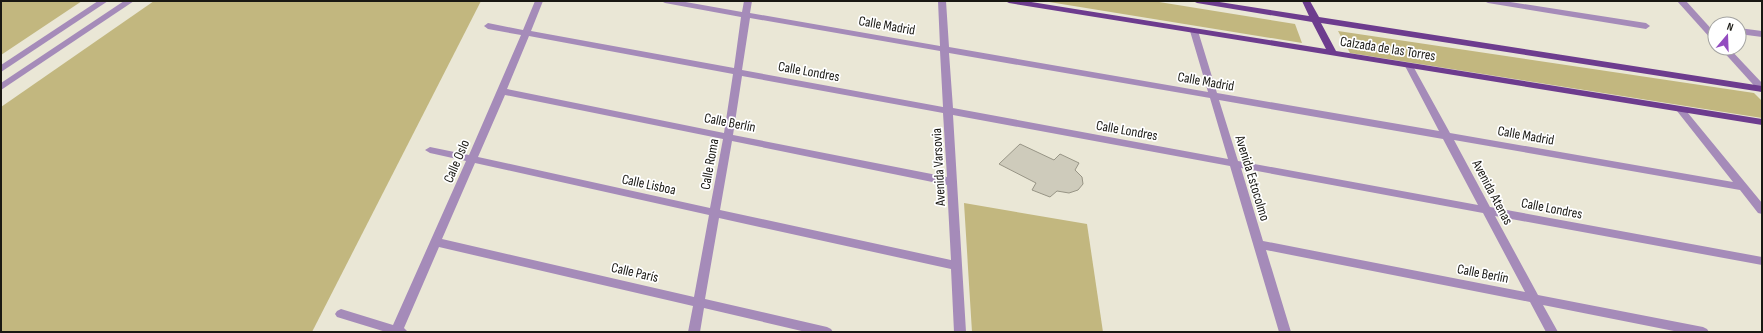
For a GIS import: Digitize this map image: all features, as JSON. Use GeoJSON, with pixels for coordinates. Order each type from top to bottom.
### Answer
{"type":"FeatureCollection","features":[{"type":"Feature","properties":{"kind":"main road","name":"Calzada de las Torres"},"geometry":{"type":"LineString","coordinates":[[1009,1],[1762,122]]}},
{"type":"Feature","properties":{"kind":"main road","name":"Calzada de las Torres"},"geometry":{"type":"LineString","coordinates":[[1197,1],[1762,89]]}},
{"type":"Feature","properties":{"kind":"main road"},"geometry":{"type":"LineString","coordinates":[[1306,1],[1333,54]]}},
{"type":"Feature","properties":{"kind":"street"},"geometry":{"type":"LineString","coordinates":[[1,69],[104,1]]}},
{"type":"Feature","properties":{"kind":"street"},"geometry":{"type":"LineString","coordinates":[[1,87],[130,1]]}},
{"type":"Feature","properties":{"kind":"street","name":"Calle Oslo"},"geometry":{"type":"LineString","coordinates":[[398,332],[540,1]]}},
{"type":"Feature","properties":{"kind":"street","name":"Calle Madrid"},"geometry":{"type":"LineString","coordinates":[[665,1],[1743,187]]}},
{"type":"Feature","properties":{"kind":"street","name":"Calle Roma"},"geometry":{"type":"LineString","coordinates":[[694,332],[728,137],[748,1]]}},
{"type":"Feature","properties":{"kind":"street","name":"Avenida Varsovia"},"geometry":{"type":"LineString","coordinates":[[942,1],[960,332]]}},
{"type":"Feature","properties":{"kind":"street"},"geometry":{"type":"LineString","coordinates":[[1488,1],[1646,26]]}},
{"type":"Feature","properties":{"kind":"street"},"geometry":{"type":"LineString","coordinates":[[1681,1],[1707,29]]}},
{"type":"Feature","properties":{"kind":"street","name":"Calle Londres"},"geometry":{"type":"LineString","coordinates":[[488,26],[1762,262]]}},
{"type":"Feature","properties":{"kind":"street","name":"Avenida Estocolmo"},"geometry":{"type":"LineString","coordinates":[[1194,31],[1285,332]]}},
{"type":"Feature","properties":{"kind":"street"},"geometry":{"type":"LineString","coordinates":[[1747,31],[1762,34]]}},
{"type":"Feature","properties":{"kind":"street"},"geometry":{"type":"LineString","coordinates":[[28,51],[48,56]]}},
{"type":"Feature","properties":{"kind":"street"},"geometry":{"type":"LineString","coordinates":[[1731,56],[1762,89]]}},
{"type":"Feature","properties":{"kind":"street","name":"Avenida Atenas"},"geometry":{"type":"LineString","coordinates":[[1409,66],[1552,332]]}},
{"type":"Feature","properties":{"kind":"street","name":"Calle Berlín"},"geometry":{"type":"LineString","coordinates":[[502,91],[951,182]]}},
{"type":"Feature","properties":{"kind":"street"},"geometry":{"type":"LineString","coordinates":[[1680,109],[1762,210]]}},
{"type":"Feature","properties":{"kind":"street","name":"Calle Lisboa"},"geometry":{"type":"LineString","coordinates":[[430,150],[957,266]]}},
{"type":"Feature","properties":{"kind":"street","name":"Calle París"},"geometry":{"type":"LineString","coordinates":[[436,242],[827,332]]}},
{"type":"Feature","properties":{"kind":"street","name":"Calle Berlín"},"geometry":{"type":"LineString","coordinates":[[1258,244],[1703,332]]}},
{"type":"Feature","properties":{"kind":"street"},"geometry":{"type":"LineString","coordinates":[[341,314],[398,332]]}},
{"type":"Feature","properties":{"kind":"shaded area"},"geometry":{"type":"Polygon","coordinates":[[[1,1],[82,1],[1,55],[1,1]]]}},
{"type":"Feature","properties":{"kind":"shaded area"},"geometry":{"type":"Polygon","coordinates":[[[154,1],[481,1],[312,332],[1,332],[1,107],[154,1]]]}},
{"type":"Feature","properties":{"kind":"shaded area"},"geometry":{"type":"Polygon","coordinates":[[[1043,1],[1153,1],[1295,24],[1302,43],[1043,1]]]}},
{"type":"Feature","properties":{"kind":"shaded area"},"geometry":{"type":"Polygon","coordinates":[[[1338,31],[1754,93],[1762,101],[1762,118],[1350,53],[1338,31]]]}},
{"type":"Feature","properties":{"kind":"shaded area"},"geometry":{"type":"Polygon","coordinates":[[[964,203],[1087,224],[1103,332],[972,332],[964,203]]]}},
{"type":"Feature","properties":{"kind":"building"},"geometry":{"type":"Polygon","coordinates":[[[1020,144],[1054,160],[1060,154],[1079,163],[1075,170],[1082,177],[1083,184],[1078,190],[1069,193],[1057,191],[1050,197],[1032,190],[1036,183],[999,164],[1020,144]]]}}]}
